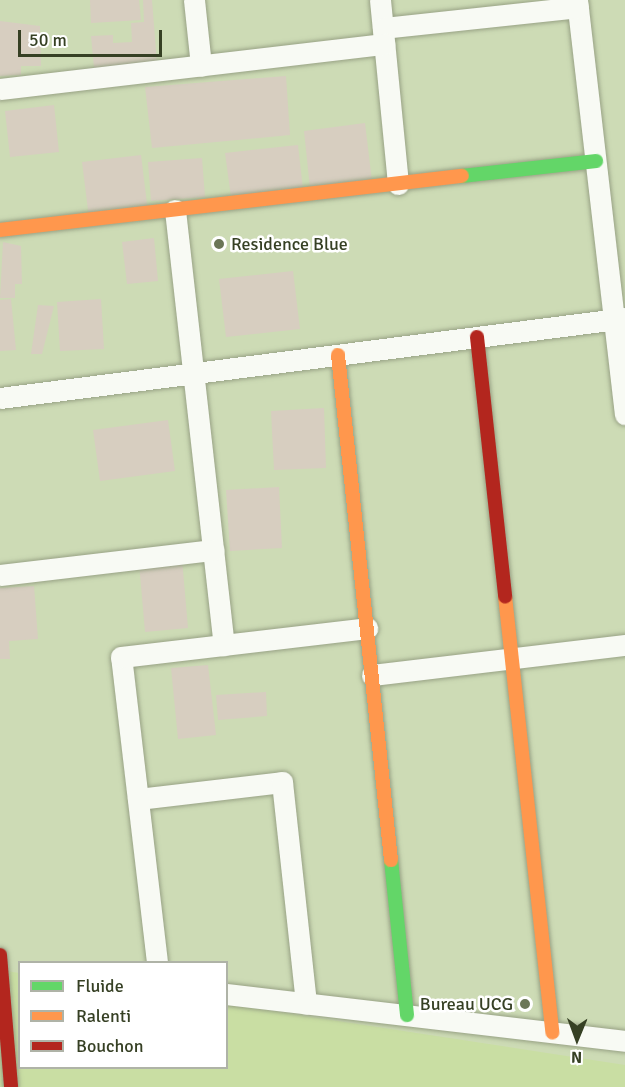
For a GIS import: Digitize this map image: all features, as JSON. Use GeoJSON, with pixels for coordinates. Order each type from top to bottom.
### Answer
{"type":"FeatureCollection","features":[{"type":"Feature","properties":{"kind":"street"},"geometry":{"type":"LineString","coordinates":[[194,0],[201,66]]}},
{"type":"Feature","properties":{"kind":"street"},"geometry":{"type":"LineString","coordinates":[[380,0],[398,184]]}},
{"type":"Feature","properties":{"kind":"street"},"geometry":{"type":"LineString","coordinates":[[0,89],[201,66],[578,3],[596,161],[620,319],[625,414]]}},
{"type":"Feature","properties":{"kind":"street"},"geometry":{"type":"LineString","coordinates":[[0,230],[596,161]]}},
{"type":"Feature","properties":{"kind":"street"},"geometry":{"type":"LineString","coordinates":[[175,210],[224,645]]}},
{"type":"Feature","properties":{"kind":"street"},"geometry":{"type":"LineString","coordinates":[[0,398],[620,319]]}},
{"type":"Feature","properties":{"kind":"street"},"geometry":{"type":"LineString","coordinates":[[477,337],[552,1032]]}},
{"type":"Feature","properties":{"kind":"street"},"geometry":{"type":"LineString","coordinates":[[338,355],[407,1015]]}},
{"type":"Feature","properties":{"kind":"street"},"geometry":{"type":"LineString","coordinates":[[0,575],[214,550]]}},
{"type":"Feature","properties":{"kind":"street"},"geometry":{"type":"LineString","coordinates":[[157,961],[121,657],[366,628]]}},
{"type":"Feature","properties":{"kind":"street"},"geometry":{"type":"LineString","coordinates":[[372,675],[625,645]]}},
{"type":"Feature","properties":{"kind":"street"},"geometry":{"type":"LineString","coordinates":[[138,799],[282,782],[306,1004]]}},
{"type":"Feature","properties":{"kind":"street"},"geometry":{"type":"LineString","coordinates":[[5,965],[11,1087]]}},
{"type":"Feature","properties":{"kind":"street"},"geometry":{"type":"LineString","coordinates":[[228,994],[625,1041]]}},
{"type":"Feature","properties":{"kind":"street"},"geometry":{"type":"LineString","coordinates":[[11,1059],[19,1087]]}},
{"type":"Feature","properties":{"kind":"shaded area"},"geometry":{"type":"Polygon","coordinates":[[[0,970],[18,973],[18,1069],[228,1069],[228,1004],[625,1065],[625,1087],[0,1087],[0,970]]]}},
{"type":"Feature","properties":{"kind":"building"},"geometry":{"type":"Polygon","coordinates":[[[90,0],[139,0],[141,20],[91,23],[90,0]]]}},
{"type":"Feature","properties":{"kind":"building"},"geometry":{"type":"Polygon","coordinates":[[[143,0],[152,0],[157,64],[94,68],[91,36],[113,35],[113,43],[132,42],[131,23],[144,22],[143,0]]]}},
{"type":"Feature","properties":{"kind":"building"},"geometry":{"type":"Polygon","coordinates":[[[0,21],[40,26],[41,66],[21,66],[21,75],[0,76],[0,21]]]}},
{"type":"Feature","properties":{"kind":"building"},"geometry":{"type":"Polygon","coordinates":[[[286,76],[290,135],[152,148],[145,87],[286,76]]]}},
{"type":"Feature","properties":{"kind":"building"},"geometry":{"type":"Polygon","coordinates":[[[54,105],[59,152],[10,157],[5,111],[54,105]]]}},
{"type":"Feature","properties":{"kind":"building"},"geometry":{"type":"Polygon","coordinates":[[[365,123],[372,181],[310,188],[304,131],[365,123]]]}},
{"type":"Feature","properties":{"kind":"building"},"geometry":{"type":"Polygon","coordinates":[[[298,145],[303,189],[231,197],[225,153],[298,145]]]}},
{"type":"Feature","properties":{"kind":"building"},"geometry":{"type":"Polygon","coordinates":[[[141,155],[148,212],[89,218],[82,162],[141,155]]]}},
{"type":"Feature","properties":{"kind":"building"},"geometry":{"type":"Polygon","coordinates":[[[202,158],[205,197],[151,201],[148,162],[202,158]]]}},
{"type":"Feature","properties":{"kind":"building"},"geometry":{"type":"Polygon","coordinates":[[[154,238],[158,281],[127,284],[122,242],[154,238]]]}},
{"type":"Feature","properties":{"kind":"building"},"geometry":{"type":"Polygon","coordinates":[[[3,242],[21,246],[22,284],[15,284],[15,298],[0,298],[3,242]]]}},
{"type":"Feature","properties":{"kind":"building"},"geometry":{"type":"Polygon","coordinates":[[[293,271],[300,329],[226,337],[219,279],[293,271]]]}},
{"type":"Feature","properties":{"kind":"building"},"geometry":{"type":"Polygon","coordinates":[[[11,299],[16,350],[0,351],[0,300],[11,299]]]}},
{"type":"Feature","properties":{"kind":"building"},"geometry":{"type":"Polygon","coordinates":[[[101,299],[104,349],[60,351],[57,302],[101,299]]]}},
{"type":"Feature","properties":{"kind":"building"},"geometry":{"type":"Polygon","coordinates":[[[38,305],[54,306],[42,354],[31,354],[38,305]]]}},
{"type":"Feature","properties":{"kind":"building"},"geometry":{"type":"Polygon","coordinates":[[[324,408],[326,468],[274,470],[271,411],[324,408]]]}},
{"type":"Feature","properties":{"kind":"building"},"geometry":{"type":"Polygon","coordinates":[[[168,420],[175,471],[100,481],[93,430],[168,420]]]}},
{"type":"Feature","properties":{"kind":"building"},"geometry":{"type":"Polygon","coordinates":[[[279,487],[282,548],[230,551],[226,490],[279,487]]]}},
{"type":"Feature","properties":{"kind":"building"},"geometry":{"type":"Polygon","coordinates":[[[182,559],[188,628],[145,632],[139,563],[182,559]]]}},
{"type":"Feature","properties":{"kind":"building"},"geometry":{"type":"Polygon","coordinates":[[[34,586],[38,639],[9,641],[10,659],[0,659],[0,588],[34,586]]]}},
{"type":"Feature","properties":{"kind":"building"},"geometry":{"type":"Polygon","coordinates":[[[208,665],[216,735],[178,739],[171,668],[208,665]]]}},
{"type":"Feature","properties":{"kind":"building"},"geometry":{"type":"Polygon","coordinates":[[[266,692],[267,716],[218,720],[216,695],[266,692]]]}},
{"type":"Feature","properties":{"kind":"traffic: fast"},"geometry":{"type":"LineString","coordinates":[[462,176],[596,161]]}},
{"type":"Feature","properties":{"kind":"traffic: fast"},"geometry":{"type":"LineString","coordinates":[[391,860],[407,1015]]}},
{"type":"Feature","properties":{"kind":"traffic: slow"},"geometry":{"type":"LineString","coordinates":[[0,230],[462,176]]}},
{"type":"Feature","properties":{"kind":"traffic: slow"},"geometry":{"type":"LineString","coordinates":[[338,355],[391,860]]}},
{"type":"Feature","properties":{"kind":"traffic: slow"},"geometry":{"type":"LineString","coordinates":[[505,596],[552,1032]]}},
{"type":"Feature","properties":{"kind":"traffic: jam"},"geometry":{"type":"LineString","coordinates":[[477,337],[505,596]]}},
{"type":"Feature","properties":{"kind":"traffic: jam"},"geometry":{"type":"LineString","coordinates":[[0,955],[11,1087]]}},
{"type":"Feature","properties":{"kind":"place","name":"Residence Blue"},"geometry":{"type":"Point","coordinates":[219,244]}},
{"type":"Feature","properties":{"kind":"place","name":"Bureau UCG"},"geometry":{"type":"Point","coordinates":[525,1004]}}]}
